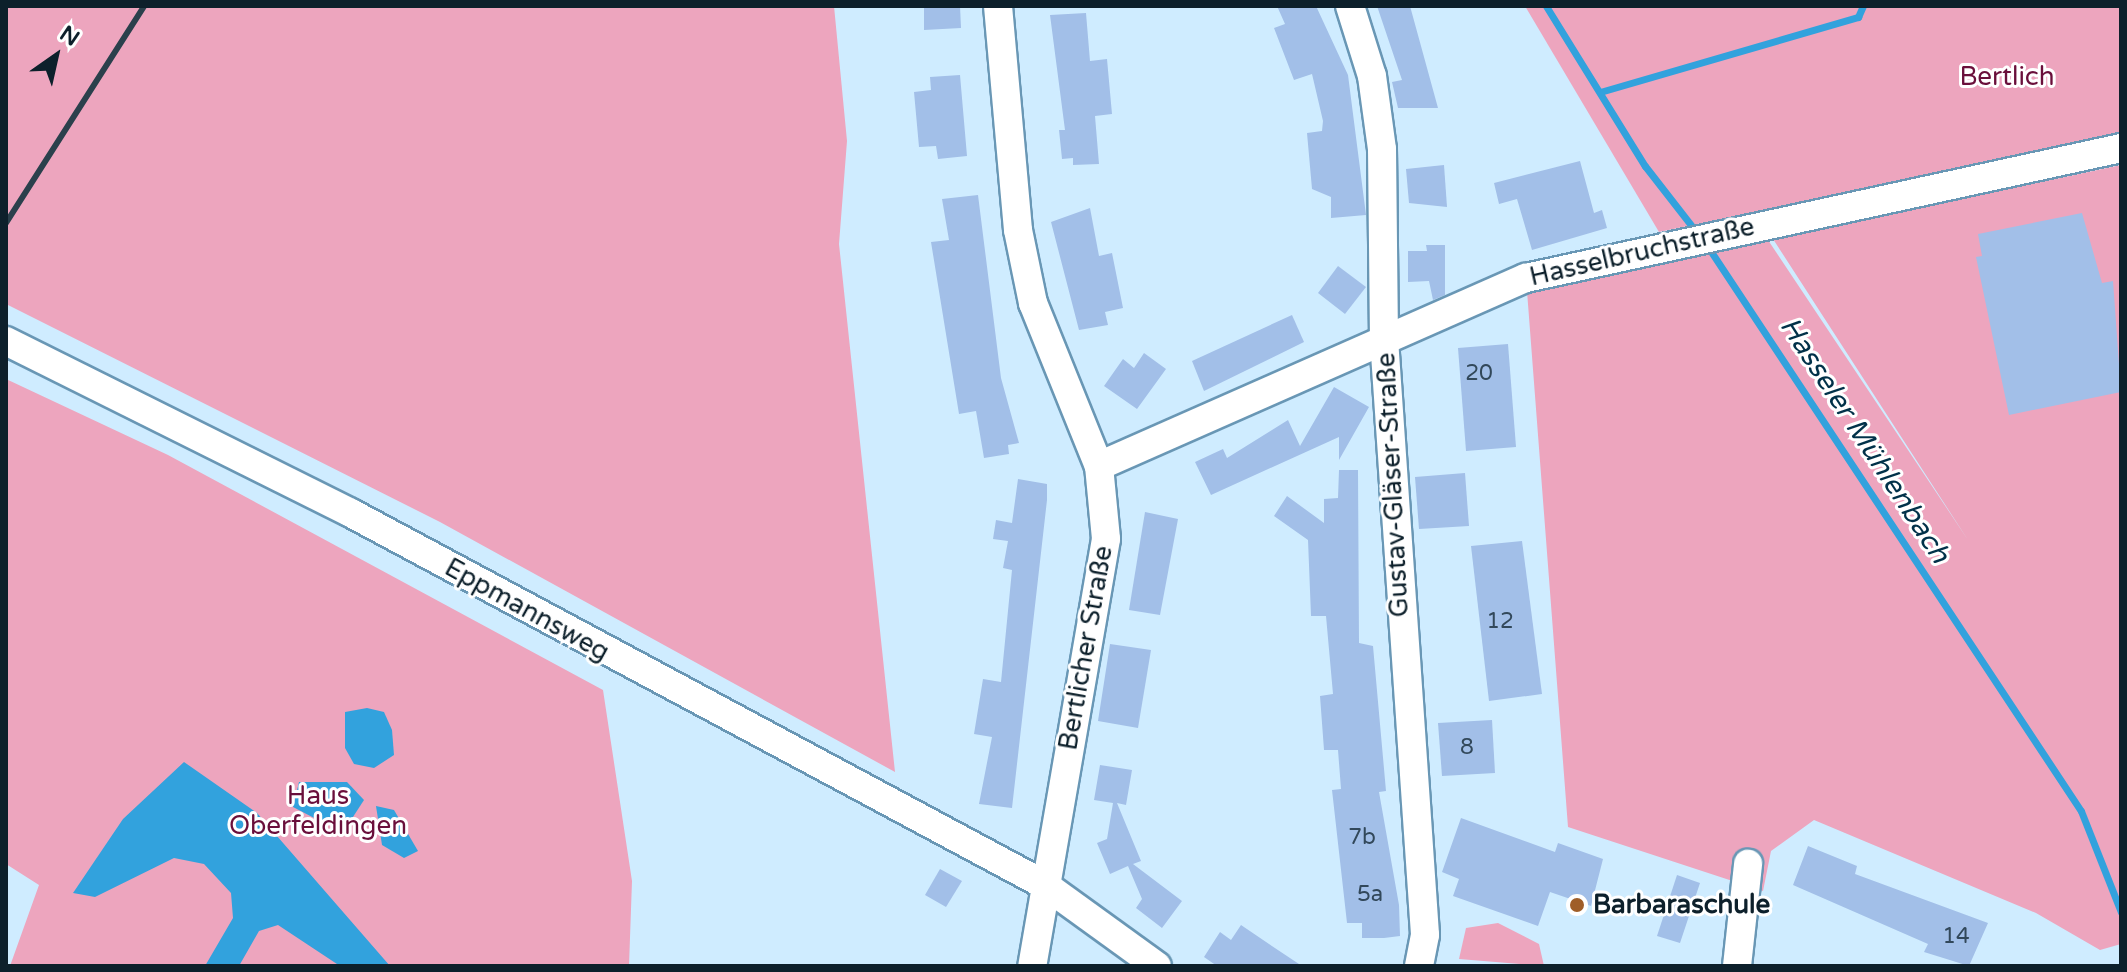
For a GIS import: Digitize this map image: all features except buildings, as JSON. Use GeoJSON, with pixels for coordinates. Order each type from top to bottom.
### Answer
{"type":"FeatureCollection","features":[{"type":"Feature","properties":{"kind":"street","name":"Bertlicher Straße"},"geometry":{"type":"LineString","coordinates":[[998,6],[1006,133],[1033,303],[1099,466],[1106,539],[1032,966]]}},
{"type":"Feature","properties":{"kind":"street","name":"Gustav-Gläser-Straße"},"geometry":{"type":"LineString","coordinates":[[1350,6],[1372,76],[1382,149],[1384,339],[1418,794],[1425,935],[1419,966]]}},
{"type":"Feature","properties":{"kind":"street","name":"Hasselbruchstraße"},"geometry":{"type":"LineString","coordinates":[[1099,466],[1526,278],[2121,148]]}},
{"type":"Feature","properties":{"kind":"street","name":"Eppmannsweg"},"geometry":{"type":"LineString","coordinates":[[6,341],[351,513],[1045,885],[1157,966]]}},
{"type":"Feature","properties":{"kind":"street"},"geometry":{"type":"LineString","coordinates":[[1737,966],[1748,864]]}},
{"type":"Feature","properties":{"kind":"green space"},"geometry":{"type":"Polygon","coordinates":[[[6,6],[834,6],[847,141],[839,244],[895,772],[440,522],[6,304],[6,6]]]}},
{"type":"Feature","properties":{"kind":"green space","name":"Bertlich"},"geometry":{"type":"Polygon","coordinates":[[[1525,6],[2121,6],[2121,136],[1659,232],[1525,6]]]}},
{"type":"Feature","properties":{"kind":"green space"},"geometry":{"type":"Polygon","coordinates":[[[2121,165],[2121,944],[2100,950],[2036,913],[1814,820],[1771,851],[1763,891],[1568,827],[1526,278],[1758,225],[1968,540],[1773,239],[2121,165]]]}},
{"type":"Feature","properties":{"kind":"green space","name":"Haus Oberfeldingen"},"geometry":{"type":"Polygon","coordinates":[[[6,379],[168,455],[603,690],[632,881],[629,966],[10,966],[39,885],[6,864],[6,379]]]}},
{"type":"Feature","properties":{"kind":"green space"},"geometry":{"type":"Polygon","coordinates":[[[1498,923],[1539,944],[1544,966],[1459,959],[1466,928],[1498,923]]]}},
{"type":"Feature","properties":{"kind":"water"},"geometry":{"type":"Polygon","coordinates":[[[367,708],[384,712],[392,730],[394,755],[374,768],[354,764],[345,748],[345,712],[367,708]]]}},
{"type":"Feature","properties":{"kind":"water"},"geometry":{"type":"Polygon","coordinates":[[[184,762],[257,813],[390,966],[340,966],[278,925],[259,931],[239,966],[205,966],[233,918],[231,893],[204,864],[174,858],[95,897],[73,893],[123,819],[184,762]]]}},
{"type":"Feature","properties":{"kind":"water"},"geometry":{"type":"Polygon","coordinates":[[[299,782],[347,782],[364,800],[351,820],[318,820],[293,807],[299,782]]]}},
{"type":"Feature","properties":{"kind":"water"},"geometry":{"type":"Polygon","coordinates":[[[376,806],[394,810],[418,851],[404,858],[382,845],[376,806]]]}},
{"type":"Feature","properties":{"kind":"waterway","name":"Hasseler Mühlenbach"},"geometry":{"type":"LineString","coordinates":[[1546,6],[1645,166],[1698,234]]}},
{"type":"Feature","properties":{"kind":"waterway"},"geometry":{"type":"LineString","coordinates":[[1600,92],[1858,17],[1863,6]]}},
{"type":"Feature","properties":{"kind":"waterway","name":"Hasseler Mühlenbach"},"geometry":{"type":"LineString","coordinates":[[1708,247],[2081,811],[2121,912]]}},
{"type":"Feature","properties":{"kind":"railway"},"geometry":{"type":"LineString","coordinates":[[6,223],[144,6]]}},
{"type":"Feature","properties":{"kind":"place","name":"Barbaraschule"},"geometry":{"type":"Point","coordinates":[1577,905]}}]}
